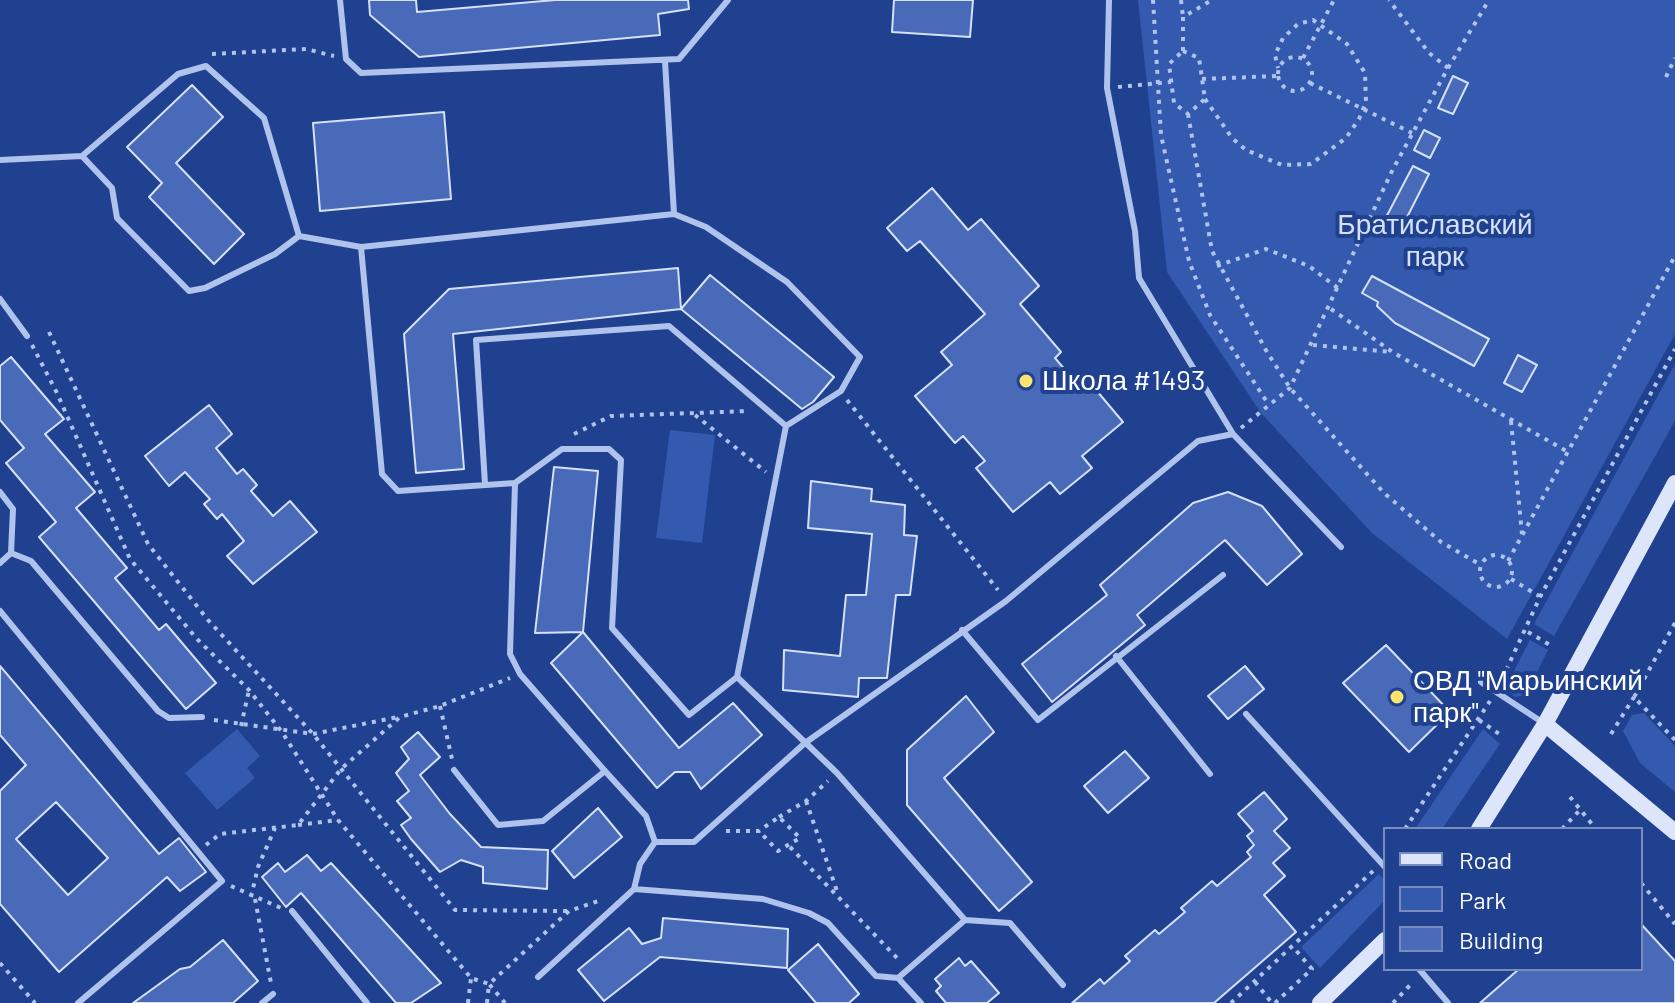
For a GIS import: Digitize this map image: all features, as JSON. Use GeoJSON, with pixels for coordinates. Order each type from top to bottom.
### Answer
{"type":"FeatureCollection","features":[{"type":"Feature","properties":{"kind":"street"},"geometry":{"type":"LineString","coordinates":[[1480,827],[1545,724],[1675,483]]}},
{"type":"Feature","properties":{"kind":"street"},"geometry":{"type":"LineString","coordinates":[[1545,724],[1675,832]]}},
{"type":"Feature","properties":{"kind":"street"},"geometry":{"type":"LineString","coordinates":[[1320,1003],[1383,942]]}},
{"type":"Feature","properties":{"kind":"lane"},"geometry":{"type":"LineString","coordinates":[[340,0],[346,59],[361,73],[679,59],[728,0]]}},
{"type":"Feature","properties":{"kind":"lane"},"geometry":{"type":"LineString","coordinates":[[1109,0],[1107,88],[1135,231],[1139,278],[1233,434],[1341,547]]}},
{"type":"Feature","properties":{"kind":"lane"},"geometry":{"type":"LineString","coordinates":[[665,61],[674,214]]}},
{"type":"Feature","properties":{"kind":"lane"},"geometry":{"type":"LineString","coordinates":[[0,160],[82,156],[178,74],[206,66],[264,118],[299,236]]}},
{"type":"Feature","properties":{"kind":"lane"},"geometry":{"type":"LineString","coordinates":[[82,156],[112,188],[117,218],[189,291],[205,288],[275,254],[299,236],[361,247],[674,214],[706,227],[787,282],[860,357],[841,391],[786,426],[773,478],[737,677],[689,715],[612,628],[621,460],[609,449],[562,449],[515,483],[398,491],[382,474],[361,247]]}},
{"type":"Feature","properties":{"kind":"lane"},"geometry":{"type":"LineString","coordinates":[[0,299],[27,336]]}},
{"type":"Feature","properties":{"kind":"lane"},"geometry":{"type":"LineString","coordinates":[[485,484],[476,340],[669,326],[786,426]]}},
{"type":"Feature","properties":{"kind":"lane"},"geometry":{"type":"LineString","coordinates":[[655,842],[694,842],[805,743],[1006,601],[1198,441],[1233,434]]}},
{"type":"Feature","properties":{"kind":"lane"},"geometry":{"type":"LineString","coordinates":[[515,483],[508,633],[510,654],[520,674],[646,816],[655,842]]}},
{"type":"Feature","properties":{"kind":"lane"},"geometry":{"type":"LineString","coordinates":[[0,492],[13,509],[11,553],[0,563]]}},
{"type":"Feature","properties":{"kind":"lane"},"geometry":{"type":"LineString","coordinates":[[11,553],[31,561],[158,711],[169,718],[202,717]]}},
{"type":"Feature","properties":{"kind":"lane"},"geometry":{"type":"LineString","coordinates":[[962,630],[1038,720],[1223,575]]}},
{"type":"Feature","properties":{"kind":"lane"},"geometry":{"type":"LineString","coordinates":[[0,611],[222,881],[78,1003]]}},
{"type":"Feature","properties":{"kind":"lane"},"geometry":{"type":"LineString","coordinates":[[1116,656],[1210,774]]}},
{"type":"Feature","properties":{"kind":"lane"},"geometry":{"type":"LineString","coordinates":[[737,677],[837,773],[965,920],[1010,923],[1063,985]]}},
{"type":"Feature","properties":{"kind":"lane"},"geometry":{"type":"LineString","coordinates":[[1481,682],[1545,724]]}},
{"type":"Feature","properties":{"kind":"lane"},"geometry":{"type":"LineString","coordinates":[[1246,714],[1383,865]]}},
{"type":"Feature","properties":{"kind":"lane"},"geometry":{"type":"LineString","coordinates":[[454,770],[498,825],[543,821],[605,771]]}},
{"type":"Feature","properties":{"kind":"lane"},"geometry":{"type":"LineString","coordinates":[[538,977],[634,889],[640,864],[655,842]]}},
{"type":"Feature","properties":{"kind":"lane"},"geometry":{"type":"LineString","coordinates":[[634,889],[763,899],[809,913],[828,923],[876,976],[898,978],[965,920]]}},
{"type":"Feature","properties":{"kind":"lane"},"geometry":{"type":"LineString","coordinates":[[292,911],[367,1003]]}},
{"type":"Feature","properties":{"kind":"lane"},"geometry":{"type":"LineString","coordinates":[[1421,971],[1448,1003]]}},
{"type":"Feature","properties":{"kind":"lane"},"geometry":{"type":"LineString","coordinates":[[898,978],[921,1003]]}},
{"type":"Feature","properties":{"kind":"lane"},"geometry":{"type":"LineString","coordinates":[[262,1003],[273,994]]}},
{"type":"Feature","properties":{"kind":"path"},"geometry":{"type":"LineString","coordinates":[[1153,0],[1161,135],[1189,261],[1210,315],[1269,405]]}},
{"type":"Feature","properties":{"kind":"path"},"geometry":{"type":"LineString","coordinates":[[1181,0],[1183,51],[1169,64],[1171,82],[1174,103],[1188,114],[1207,235],[1217,266],[1290,388],[1384,493],[1441,542],[1481,565]]}},
{"type":"Feature","properties":{"kind":"path"},"geometry":{"type":"LineString","coordinates":[[1183,17],[1212,0]]}},
{"type":"Feature","properties":{"kind":"path"},"geometry":{"type":"LineString","coordinates":[[1303,58],[1334,0]]}},
{"type":"Feature","properties":{"kind":"path"},"geometry":{"type":"LineString","coordinates":[[1389,0],[1429,53],[1448,68]]}},
{"type":"Feature","properties":{"kind":"path"},"geometry":{"type":"LineString","coordinates":[[1233,434],[1290,388],[1331,309],[1413,133],[1489,0]]}},
{"type":"Feature","properties":{"kind":"path"},"geometry":{"type":"LineString","coordinates":[[1183,51],[1199,58],[1205,99],[1239,145],[1265,159],[1292,167],[1311,164],[1336,147],[1364,110],[1367,91],[1359,59],[1322,24],[1308,21],[1287,33],[1275,55],[1277,76],[1290,91],[1304,89],[1310,83],[1311,67],[1303,58],[1288,57],[1278,68]]}},
{"type":"Feature","properties":{"kind":"path"},"geometry":{"type":"LineString","coordinates":[[206,66],[205,54],[306,49],[346,59]]}},
{"type":"Feature","properties":{"kind":"path"},"geometry":{"type":"LineString","coordinates":[[1666,77],[1675,58]]}},
{"type":"Feature","properties":{"kind":"path"},"geometry":{"type":"LineString","coordinates":[[1202,79],[1277,76]]}},
{"type":"Feature","properties":{"kind":"path"},"geometry":{"type":"LineString","coordinates":[[1107,88],[1171,82]]}},
{"type":"Feature","properties":{"kind":"path"},"geometry":{"type":"LineString","coordinates":[[1310,83],[1413,133]]}},
{"type":"Feature","properties":{"kind":"path"},"geometry":{"type":"LineString","coordinates":[[1188,114],[1205,99]]}},
{"type":"Feature","properties":{"kind":"path"},"geometry":{"type":"LineString","coordinates":[[1217,266],[1266,249],[1309,266],[1339,289]]}},
{"type":"Feature","properties":{"kind":"path"},"geometry":{"type":"LineString","coordinates":[[1540,597],[1511,579],[1508,561],[1675,256]]}},
{"type":"Feature","properties":{"kind":"path"},"geometry":{"type":"LineString","coordinates":[[1331,309],[1394,353],[1568,452]]}},
{"type":"Feature","properties":{"kind":"path"},"geometry":{"type":"LineString","coordinates":[[49,332],[148,544],[208,620],[313,734],[455,910],[569,911],[634,889]]}},
{"type":"Feature","properties":{"kind":"path"},"geometry":{"type":"LineString","coordinates":[[27,336],[57,393],[130,559],[197,639],[249,690],[282,732],[338,820],[471,978],[489,984],[505,1003]]}},
{"type":"Feature","properties":{"kind":"path"},"geometry":{"type":"LineString","coordinates":[[1313,345],[1394,353]]}},
{"type":"Feature","properties":{"kind":"path"},"geometry":{"type":"LineString","coordinates":[[1406,827],[1479,720],[1527,632],[1540,597],[1675,349]]}},
{"type":"Feature","properties":{"kind":"path"},"geometry":{"type":"LineString","coordinates":[[841,391],[1006,601]]}},
{"type":"Feature","properties":{"kind":"path"},"geometry":{"type":"LineString","coordinates":[[572,435],[611,416],[768,410]]}},
{"type":"Feature","properties":{"kind":"path"},"geometry":{"type":"LineString","coordinates":[[693,414],[773,478]]}},
{"type":"Feature","properties":{"kind":"path"},"geometry":{"type":"LineString","coordinates":[[1511,421],[1522,535]]}},
{"type":"Feature","properties":{"kind":"path"},"geometry":{"type":"LineString","coordinates":[[1508,561],[1491,556],[1481,565],[1480,575],[1489,586],[1504,586],[1511,579]]}},
{"type":"Feature","properties":{"kind":"path"},"geometry":{"type":"LineString","coordinates":[[1611,734],[1675,623]]}},
{"type":"Feature","properties":{"kind":"path"},"geometry":{"type":"LineString","coordinates":[[1527,632],[1550,645]]}},
{"type":"Feature","properties":{"kind":"path"},"geometry":{"type":"LineString","coordinates":[[202,717],[241,726],[313,734],[440,706],[520,674]]}},
{"type":"Feature","properties":{"kind":"path"},"geometry":{"type":"LineString","coordinates":[[1612,677],[1675,740]]}},
{"type":"Feature","properties":{"kind":"path"},"geometry":{"type":"LineString","coordinates":[[241,726],[249,690]]}},
{"type":"Feature","properties":{"kind":"path"},"geometry":{"type":"LineString","coordinates":[[440,706],[454,770]]}},
{"type":"Feature","properties":{"kind":"path"},"geometry":{"type":"LineString","coordinates":[[298,825],[341,769],[400,717]]}},
{"type":"Feature","properties":{"kind":"path"},"geometry":{"type":"LineString","coordinates":[[1479,720],[1502,736]]}},
{"type":"Feature","properties":{"kind":"path"},"geometry":{"type":"LineString","coordinates":[[708,831],[759,831],[806,801],[837,773]]}},
{"type":"Feature","properties":{"kind":"path"},"geometry":{"type":"LineString","coordinates":[[1570,797],[1594,827]]}},
{"type":"Feature","properties":{"kind":"path"},"geometry":{"type":"LineString","coordinates":[[806,801],[838,897]]}},
{"type":"Feature","properties":{"kind":"path"},"geometry":{"type":"LineString","coordinates":[[1564,827],[1580,810]]}},
{"type":"Feature","properties":{"kind":"path"},"geometry":{"type":"LineString","coordinates":[[759,831],[778,851],[790,847],[800,838],[779,817]]}},
{"type":"Feature","properties":{"kind":"path"},"geometry":{"type":"LineString","coordinates":[[198,852],[220,834],[338,820]]}},
{"type":"Feature","properties":{"kind":"path"},"geometry":{"type":"LineString","coordinates":[[273,994],[253,898],[258,867],[276,827]]}},
{"type":"Feature","properties":{"kind":"path"},"geometry":{"type":"LineString","coordinates":[[790,847],[909,970]]}},
{"type":"Feature","properties":{"kind":"path"},"geometry":{"type":"LineString","coordinates":[[1231,1003],[1383,865]]}},
{"type":"Feature","properties":{"kind":"path"},"geometry":{"type":"LineString","coordinates":[[222,881],[253,898],[292,911]]}},
{"type":"Feature","properties":{"kind":"path"},"geometry":{"type":"LineString","coordinates":[[1643,885],[1675,924]]}},
{"type":"Feature","properties":{"kind":"path"},"geometry":{"type":"LineString","coordinates":[[487,1003],[489,984],[569,911]]}},
{"type":"Feature","properties":{"kind":"path"},"geometry":{"type":"LineString","coordinates":[[1255,982],[1274,1003],[1312,969],[1293,947]]}},
{"type":"Feature","properties":{"kind":"path"},"geometry":{"type":"LineString","coordinates":[[0,963],[35,1003]]}},
{"type":"Feature","properties":{"kind":"path"},"geometry":{"type":"LineString","coordinates":[[1393,1003],[1421,971]]}},
{"type":"Feature","properties":{"kind":"path"},"geometry":{"type":"LineString","coordinates":[[468,1003],[471,978]]}},
{"type":"Feature","properties":{"kind":"green space","name":"Братиславский парк"},"geometry":{"type":"Polygon","coordinates":[[[1138,0],[1675,0],[1675,334],[1507,639],[1372,533],[1261,413],[1167,272],[1138,0]]]}},
{"type":"Feature","properties":{"kind":"green space"},"geometry":{"type":"Polygon","coordinates":[[[1675,364],[1675,421],[1554,636],[1534,624],[1675,364]]]}},
{"type":"Feature","properties":{"kind":"green space"},"geometry":{"type":"Polygon","coordinates":[[[670,430],[715,435],[702,543],[656,538],[670,430]]]}},
{"type":"Feature","properties":{"kind":"green space"},"geometry":{"type":"Polygon","coordinates":[[[1530,640],[1548,650],[1526,695],[1515,697],[1505,688],[1530,640]]]}},
{"type":"Feature","properties":{"kind":"green space"},"geometry":{"type":"Polygon","coordinates":[[[1644,713],[1675,746],[1675,792],[1640,763],[1623,731],[1632,715],[1644,713]]]}},
{"type":"Feature","properties":{"kind":"green space"},"geometry":{"type":"Polygon","coordinates":[[[237,729],[260,756],[247,768],[255,778],[217,810],[185,773],[237,729]]]}},
{"type":"Feature","properties":{"kind":"green space"},"geometry":{"type":"Polygon","coordinates":[[[1483,729],[1500,744],[1443,827],[1416,827],[1483,729]]]}},
{"type":"Feature","properties":{"kind":"green space"},"geometry":{"type":"Polygon","coordinates":[[[1379,874],[1383,879],[1383,902],[1320,968],[1301,947],[1379,874]]]}},
{"type":"Feature","properties":{"kind":"building"},"geometry":{"type":"Polygon","coordinates":[[[369,0],[416,0],[417,12],[555,0],[688,0],[689,9],[658,14],[660,35],[419,57],[370,15],[369,0]]]}},
{"type":"Feature","properties":{"kind":"building"},"geometry":{"type":"Polygon","coordinates":[[[894,0],[973,0],[970,37],[892,32],[894,0]]]}},
{"type":"Feature","properties":{"kind":"building"},"geometry":{"type":"Polygon","coordinates":[[[1453,76],[1468,83],[1453,114],[1438,108],[1453,76]]]}},
{"type":"Feature","properties":{"kind":"building"},"geometry":{"type":"Polygon","coordinates":[[[192,85],[223,117],[176,163],[244,234],[214,264],[149,197],[162,183],[127,147],[192,85]]]}},
{"type":"Feature","properties":{"kind":"building"},"geometry":{"type":"Polygon","coordinates":[[[444,112],[451,199],[320,211],[313,123],[444,112]]]}},
{"type":"Feature","properties":{"kind":"building"},"geometry":{"type":"Polygon","coordinates":[[[1424,130],[1440,138],[1430,158],[1414,150],[1424,130]]]}},
{"type":"Feature","properties":{"kind":"building"},"geometry":{"type":"Polygon","coordinates":[[[1413,166],[1429,174],[1400,231],[1383,223],[1413,166]]]}},
{"type":"Feature","properties":{"kind":"building"},"geometry":{"type":"Polygon","coordinates":[[[932,188],[968,230],[981,219],[1039,286],[1020,304],[1061,352],[1055,358],[1078,385],[1086,378],[1123,422],[1082,456],[1092,468],[1060,494],[1050,482],[1013,512],[976,468],[985,461],[963,436],[955,443],[915,396],[952,365],[941,352],[985,314],[920,241],[907,251],[887,228],[932,188]]]}},
{"type":"Feature","properties":{"kind":"building"},"geometry":{"type":"Polygon","coordinates":[[[678,268],[681,309],[453,334],[464,469],[416,473],[404,334],[449,289],[678,268]]]}},
{"type":"Feature","properties":{"kind":"building"},"geometry":{"type":"Polygon","coordinates":[[[710,275],[834,377],[813,402],[802,409],[681,309],[710,275]]]}},
{"type":"Feature","properties":{"kind":"building"},"geometry":{"type":"Polygon","coordinates":[[[1372,276],[1489,339],[1474,366],[1395,323],[1377,306],[1378,302],[1362,293],[1372,276]]]}},
{"type":"Feature","properties":{"kind":"building"},"geometry":{"type":"Polygon","coordinates":[[[1518,355],[1537,365],[1522,392],[1504,383],[1518,355]]]}},
{"type":"Feature","properties":{"kind":"building"},"geometry":{"type":"Polygon","coordinates":[[[11,357],[64,419],[45,434],[95,492],[76,508],[127,568],[115,578],[159,630],[166,624],[216,683],[186,709],[39,537],[56,522],[6,463],[24,448],[0,420],[0,366],[11,357]]]}},
{"type":"Feature","properties":{"kind":"building"},"geometry":{"type":"Polygon","coordinates":[[[209,405],[232,434],[216,448],[237,474],[243,469],[257,485],[251,491],[273,516],[290,501],[317,532],[253,584],[227,556],[244,541],[222,514],[217,519],[204,504],[210,499],[185,472],[169,486],[145,456],[209,405]]]}},
{"type":"Feature","properties":{"kind":"building"},"geometry":{"type":"Polygon","coordinates":[[[554,467],[598,471],[583,632],[535,633],[554,467]]]}},
{"type":"Feature","properties":{"kind":"building"},"geometry":{"type":"Polygon","coordinates":[[[811,481],[872,489],[871,501],[905,505],[904,535],[917,536],[910,595],[896,595],[887,678],[859,678],[858,697],[783,690],[784,650],[840,656],[846,595],[866,595],[872,534],[808,528],[811,481]]]}},
{"type":"Feature","properties":{"kind":"building"},"geometry":{"type":"Polygon","coordinates":[[[1228,492],[1262,506],[1302,554],[1267,585],[1225,540],[1137,615],[1145,625],[1052,702],[1022,664],[1107,595],[1100,585],[1193,503],[1228,492]]]}},
{"type":"Feature","properties":{"kind":"building"},"geometry":{"type":"Polygon","coordinates":[[[583,632],[679,748],[733,703],[762,735],[701,789],[690,772],[675,772],[657,788],[551,663],[583,632]]]}},
{"type":"Feature","properties":{"kind":"building","name":"ОВД \"Марьинский парк\""},"geometry":{"type":"Polygon","coordinates":[[[1386,645],[1450,712],[1409,752],[1343,683],[1386,645]]]}},
{"type":"Feature","properties":{"kind":"building"},"geometry":{"type":"Polygon","coordinates":[[[0,666],[159,854],[179,838],[206,872],[180,891],[167,877],[59,972],[0,904],[0,791],[26,765],[0,735],[0,666]],[[56,802],[16,839],[68,895],[108,858],[56,802]]]}},
{"type":"Feature","properties":{"kind":"building"},"geometry":{"type":"Polygon","coordinates":[[[1245,666],[1264,689],[1228,719],[1208,696],[1245,666]]]}},
{"type":"Feature","properties":{"kind":"building"},"geometry":{"type":"Polygon","coordinates":[[[966,696],[994,732],[944,778],[1032,882],[999,911],[907,805],[907,750],[966,696]]]}},
{"type":"Feature","properties":{"kind":"building"},"geometry":{"type":"Polygon","coordinates":[[[418,732],[440,757],[420,775],[450,814],[481,847],[548,850],[547,889],[483,883],[483,867],[461,860],[440,872],[411,839],[401,825],[411,818],[397,801],[409,791],[396,773],[409,759],[401,747],[418,732]]]}},
{"type":"Feature","properties":{"kind":"building"},"geometry":{"type":"Polygon","coordinates":[[[1125,751],[1149,778],[1108,813],[1084,786],[1125,751]]]}},
{"type":"Feature","properties":{"kind":"building"},"geometry":{"type":"Polygon","coordinates":[[[1264,792],[1287,819],[1274,831],[1290,848],[1273,863],[1285,876],[1264,895],[1296,932],[1214,1003],[1072,1003],[1100,979],[1104,984],[1130,961],[1125,956],[1155,930],[1159,934],[1185,912],[1181,908],[1212,881],[1217,886],[1251,857],[1247,852],[1254,845],[1247,836],[1253,831],[1238,814],[1264,792]]]}},
{"type":"Feature","properties":{"kind":"building"},"geometry":{"type":"Polygon","coordinates":[[[598,808],[622,837],[574,878],[552,851],[598,808]]]}},
{"type":"Feature","properties":{"kind":"building"},"geometry":{"type":"Polygon","coordinates":[[[307,855],[321,871],[331,863],[441,983],[411,1003],[396,1003],[301,893],[286,907],[262,877],[278,863],[285,872],[307,855]]]}},
{"type":"Feature","properties":{"kind":"building"},"geometry":{"type":"Polygon","coordinates":[[[663,918],[788,929],[787,968],[660,957],[604,1001],[578,970],[629,928],[642,944],[661,938],[663,918]]]}},
{"type":"Feature","properties":{"kind":"building"},"geometry":{"type":"Polygon","coordinates":[[[1643,926],[1675,961],[1675,1003],[1480,1003],[1517,971],[1643,971],[1643,926]]]}},
{"type":"Feature","properties":{"kind":"building"},"geometry":{"type":"Polygon","coordinates":[[[223,940],[258,981],[233,1003],[133,1003],[180,969],[190,967],[223,940]]]}},
{"type":"Feature","properties":{"kind":"building"},"geometry":{"type":"Polygon","coordinates":[[[818,944],[859,994],[849,1003],[816,1003],[788,970],[818,944]]]}},
{"type":"Feature","properties":{"kind":"building"},"geometry":{"type":"Polygon","coordinates":[[[959,958],[965,966],[971,961],[999,993],[987,1003],[946,1003],[936,991],[941,986],[935,979],[959,958]]]}},
{"type":"Feature","properties":{"kind":"place","name":"Школа #1493"},"geometry":{"type":"Point","coordinates":[1026,381]}},
{"type":"Feature","properties":{"kind":"place","name":"ОВД \"Марьинский парк\""},"geometry":{"type":"Point","coordinates":[1397,697]}}]}
